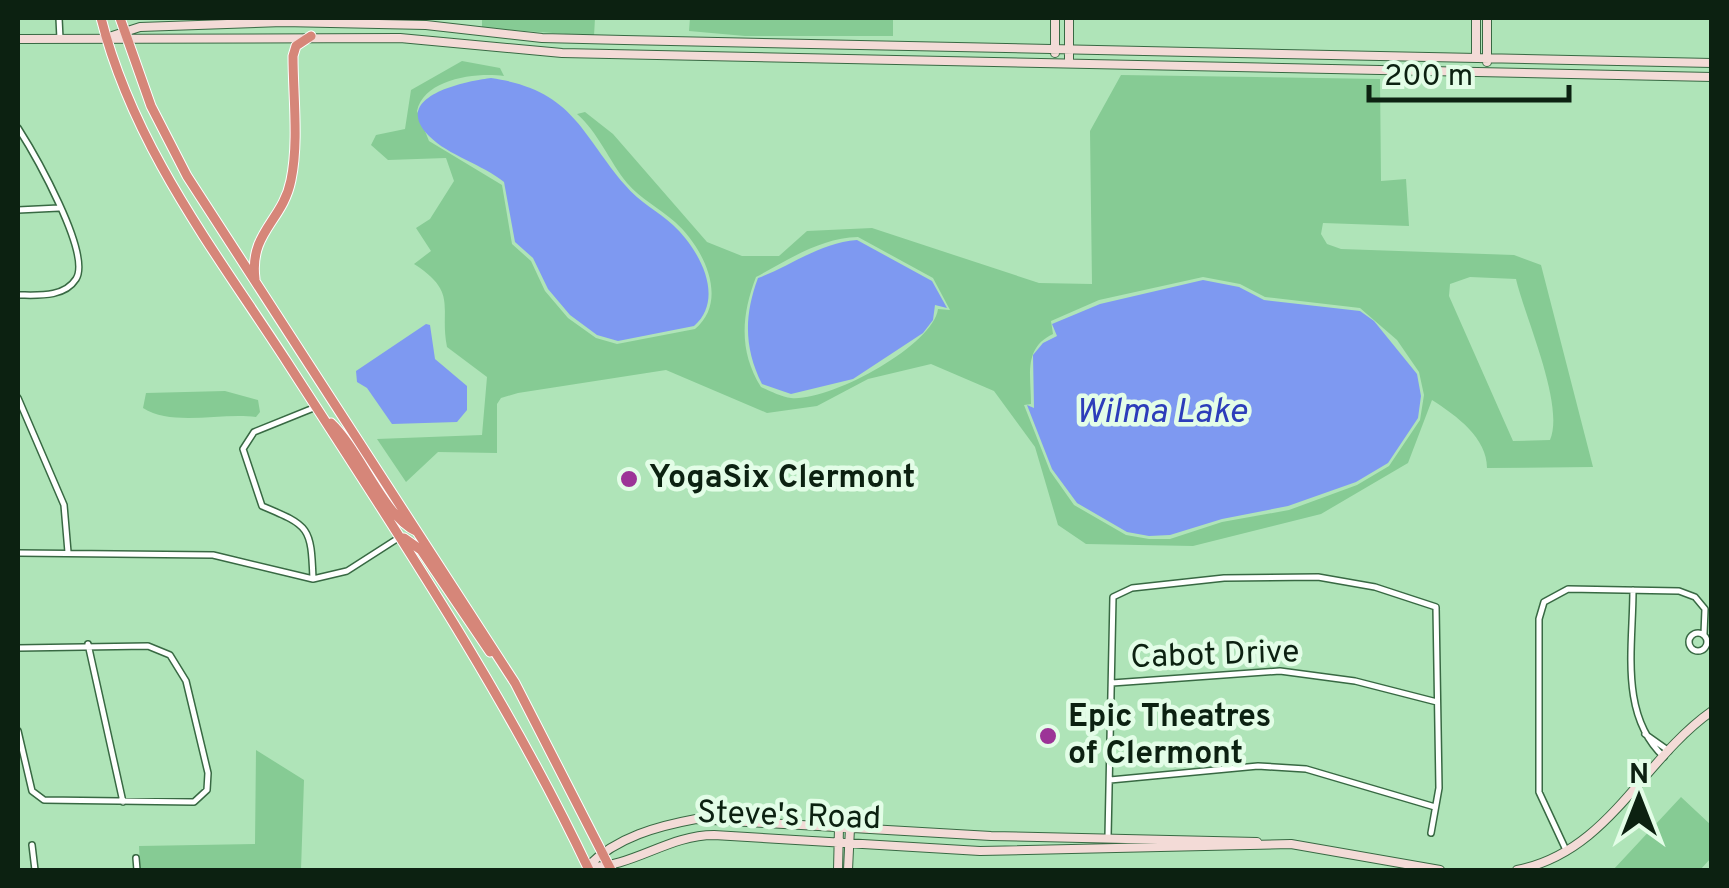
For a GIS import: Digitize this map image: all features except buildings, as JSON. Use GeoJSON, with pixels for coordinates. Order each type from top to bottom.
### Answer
{"type":"FeatureCollection","features":[{"type":"Feature","properties":{"kind":"highway"},"geometry":{"type":"LineString","coordinates":[[100,18],[130,106],[168,184],[400,536],[507,709],[588,869]]}},
{"type":"Feature","properties":{"kind":"highway"},"geometry":{"type":"LineString","coordinates":[[120,18],[160,125],[255,282],[506,668],[610,869]]}},
{"type":"Feature","properties":{"kind":"highway"},"geometry":{"type":"LineString","coordinates":[[255,282],[256,243],[284,204],[292,180],[294,50],[311,36]]}},
{"type":"Feature","properties":{"kind":"highway"},"geometry":{"type":"LineString","coordinates":[[277,347],[310,365]]}},
{"type":"Feature","properties":{"kind":"highway"},"geometry":{"type":"LineString","coordinates":[[318,410],[347,438],[402,522],[419,532]]}},
{"type":"Feature","properties":{"kind":"highway"},"geometry":{"type":"LineString","coordinates":[[400,536],[421,550],[478,638],[506,668]]}},
{"type":"Feature","properties":{"kind":"street"},"geometry":{"type":"LineString","coordinates":[[59,18],[60,38]]}},
{"type":"Feature","properties":{"kind":"street"},"geometry":{"type":"LineString","coordinates":[[1054,62],[1055,18]]}},
{"type":"Feature","properties":{"kind":"street"},"geometry":{"type":"LineString","coordinates":[[1069,18],[1069,63]]}},
{"type":"Feature","properties":{"kind":"street"},"geometry":{"type":"LineString","coordinates":[[1476,18],[1476,71]]}},
{"type":"Feature","properties":{"kind":"street"},"geometry":{"type":"LineString","coordinates":[[1487,18],[1487,72]]}},
{"type":"Feature","properties":{"kind":"street"},"geometry":{"type":"LineString","coordinates":[[18,39],[106,38],[201,23],[289,21],[426,25],[542,38],[1712,62]]}},
{"type":"Feature","properties":{"kind":"street"},"geometry":{"type":"LineString","coordinates":[[289,21],[311,36]]}},
{"type":"Feature","properties":{"kind":"street"},"geometry":{"type":"LineString","coordinates":[[256,37],[289,21]]}},
{"type":"Feature","properties":{"kind":"street"},"geometry":{"type":"LineString","coordinates":[[126,36],[408,38],[562,53],[1712,76]]}},
{"type":"Feature","properties":{"kind":"street"},"geometry":{"type":"LineString","coordinates":[[820,44],[820,58]]}},
{"type":"Feature","properties":{"kind":"street"},"geometry":{"type":"LineString","coordinates":[[1308,55],[1308,68]]}},
{"type":"Feature","properties":{"kind":"street"},"geometry":{"type":"LineString","coordinates":[[18,128],[80,259],[75,281],[53,294],[18,295]]}},
{"type":"Feature","properties":{"kind":"street"},"geometry":{"type":"LineString","coordinates":[[18,210],[59,208]]}},
{"type":"Feature","properties":{"kind":"street"},"geometry":{"type":"LineString","coordinates":[[18,398],[64,505],[68,552]]}},
{"type":"Feature","properties":{"kind":"street"},"geometry":{"type":"LineString","coordinates":[[312,579],[310,537],[305,526],[262,506],[243,448],[254,432],[318,410]]}},
{"type":"Feature","properties":{"kind":"street"},"geometry":{"type":"LineString","coordinates":[[18,553],[212,555],[312,579],[347,571],[400,536]]}},
{"type":"Feature","properties":{"kind":"street"},"geometry":{"type":"LineString","coordinates":[[1108,850],[1113,597],[1132,588],[1224,578],[1318,577],[1428,602],[1438,612],[1436,808],[1432,833]]}},
{"type":"Feature","properties":{"kind":"street"},"geometry":{"type":"LineString","coordinates":[[1567,852],[1540,792],[1540,610],[1550,596],[1563,590],[1679,591],[1695,597],[1706,614],[1704,634]]}},
{"type":"Feature","properties":{"kind":"street"},"geometry":{"type":"LineString","coordinates":[[1633,590],[1633,699],[1645,734],[1666,754]]}},
{"type":"Feature","properties":{"kind":"street"},"geometry":{"type":"LineString","coordinates":[[88,644],[122,802]]}},
{"type":"Feature","properties":{"kind":"street"},"geometry":{"type":"LineString","coordinates":[[18,648],[148,646],[177,662],[186,682],[208,773],[207,790],[198,801],[95,802],[36,796],[18,731]]}},
{"type":"Feature","properties":{"kind":"street","name":"Cabot Drive"},"geometry":{"type":"LineString","coordinates":[[1112,683],[1280,672],[1355,681],[1438,702]]}},
{"type":"Feature","properties":{"kind":"street"},"geometry":{"type":"LineString","coordinates":[[1517,870],[1567,852],[1605,823],[1666,754],[1712,711]]}},
{"type":"Feature","properties":{"kind":"street"},"geometry":{"type":"LineString","coordinates":[[1110,780],[1258,766],[1306,769],[1436,808]]}},
{"type":"Feature","properties":{"kind":"street","name":"Steve's Road"},"geometry":{"type":"LineString","coordinates":[[588,869],[602,852],[662,825],[696,820],[991,836],[1108,836],[1266,844],[1342,851],[1440,870]]}},
{"type":"Feature","properties":{"kind":"street"},"geometry":{"type":"LineString","coordinates":[[838,870],[839,827]]}},
{"type":"Feature","properties":{"kind":"street"},"geometry":{"type":"LineString","coordinates":[[848,870],[850,828]]}},
{"type":"Feature","properties":{"kind":"street","name":"Steve's Road"},"geometry":{"type":"LineString","coordinates":[[588,869],[610,869],[663,844],[699,835],[980,851],[1266,844]]}},
{"type":"Feature","properties":{"kind":"street"},"geometry":{"type":"LineString","coordinates":[[32,846],[35,870]]}},
{"type":"Feature","properties":{"kind":"street"},"geometry":{"type":"LineString","coordinates":[[136,858],[136,870]]}},
{"type":"Feature","properties":{"kind":"green space"},"geometry":{"type":"Polygon","coordinates":[[[482,18],[595,18],[594,36],[482,28],[482,18]]]}},
{"type":"Feature","properties":{"kind":"green space"},"geometry":{"type":"Polygon","coordinates":[[[690,18],[893,18],[893,36],[745,36],[689,31],[690,18]]]}},
{"type":"Feature","properties":{"kind":"green space"},"geometry":{"type":"Polygon","coordinates":[[[462,61],[500,68],[504,76],[466,77],[430,91],[417,111],[429,141],[502,185],[512,244],[531,261],[545,291],[568,318],[596,338],[617,344],[695,329],[711,304],[709,274],[695,245],[675,222],[627,183],[577,114],[585,112],[613,134],[707,242],[742,256],[779,256],[807,231],[872,228],[1039,283],[1092,284],[1090,131],[1121,75],[1380,79],[1381,181],[1406,179],[1409,226],[1323,223],[1321,234],[1327,244],[1341,249],[1514,255],[1541,265],[1593,467],[1487,468],[1476,438],[1432,400],[1408,463],[1321,514],[1193,546],[1086,544],[1058,525],[1035,447],[994,391],[931,364],[868,379],[817,406],[767,413],[666,370],[518,393],[501,398],[497,404],[497,453],[438,452],[406,482],[377,439],[482,435],[487,377],[447,347],[442,292],[414,264],[431,251],[416,228],[430,219],[454,181],[446,158],[388,160],[371,145],[376,135],[405,129],[411,90],[462,61]],[[858,237],[817,246],[756,277],[747,306],[745,334],[749,361],[761,387],[791,398],[829,391],[877,369],[918,339],[932,324],[938,309],[950,310],[933,278],[858,237]],[[1203,277],[1099,300],[1051,321],[1053,334],[1043,340],[1033,355],[1031,404],[1024,405],[1050,471],[1074,505],[1126,535],[1170,539],[1222,522],[1289,510],[1357,485],[1389,466],[1420,420],[1424,395],[1419,372],[1397,340],[1360,308],[1265,297],[1240,284],[1203,277]],[[1470,277],[1450,284],[1449,296],[1513,441],[1550,440],[1553,425],[1548,384],[1516,279],[1470,277]]]}},
{"type":"Feature","properties":{"kind":"green space"},"geometry":{"type":"Polygon","coordinates":[[[225,391],[258,400],[260,412],[256,417],[183,418],[143,408],[146,393],[225,391]]]}},
{"type":"Feature","properties":{"kind":"green space"},"geometry":{"type":"Polygon","coordinates":[[[256,750],[304,780],[301,870],[140,870],[139,846],[255,844],[256,750]]]}},
{"type":"Feature","properties":{"kind":"green space"},"geometry":{"type":"Polygon","coordinates":[[[1681,797],[1711,825],[1711,858],[1700,870],[1613,870],[1681,797]]]}},
{"type":"Feature","properties":{"kind":"water"},"geometry":{"type":"Polygon","coordinates":[[[491,78],[540,92],[558,103],[630,191],[683,235],[700,260],[708,288],[708,302],[694,326],[618,341],[597,335],[570,315],[548,289],[533,258],[515,242],[504,182],[437,143],[419,122],[418,110],[436,93],[491,78]]]}},
{"type":"Feature","properties":{"kind":"water"},"geometry":{"type":"Polygon","coordinates":[[[857,240],[932,281],[947,308],[935,305],[933,320],[923,333],[853,379],[791,394],[762,384],[748,332],[758,278],[818,250],[857,240]]]}},
{"type":"Feature","properties":{"kind":"water","name":"Wilma Lake"},"geometry":{"type":"Polygon","coordinates":[[[1203,280],[1239,287],[1264,300],[1360,311],[1374,321],[1417,374],[1421,396],[1418,418],[1388,463],[1356,482],[1288,506],[1222,519],[1170,535],[1127,532],[1077,503],[1052,469],[1027,405],[1034,408],[1033,355],[1043,343],[1057,336],[1052,324],[1100,304],[1203,280]]]}},
{"type":"Feature","properties":{"kind":"water"},"geometry":{"type":"Polygon","coordinates":[[[430,325],[435,359],[467,386],[467,410],[457,422],[392,424],[367,388],[357,382],[356,371],[430,325]]]}},
{"type":"Feature","properties":{"kind":"place","name":"YogaSix Clermont"},"geometry":{"type":"Point","coordinates":[629,479]}},
{"type":"Feature","properties":{"kind":"place","name":"Epic Theatres of Clermont"},"geometry":{"type":"Point","coordinates":[1048,736]}}]}
